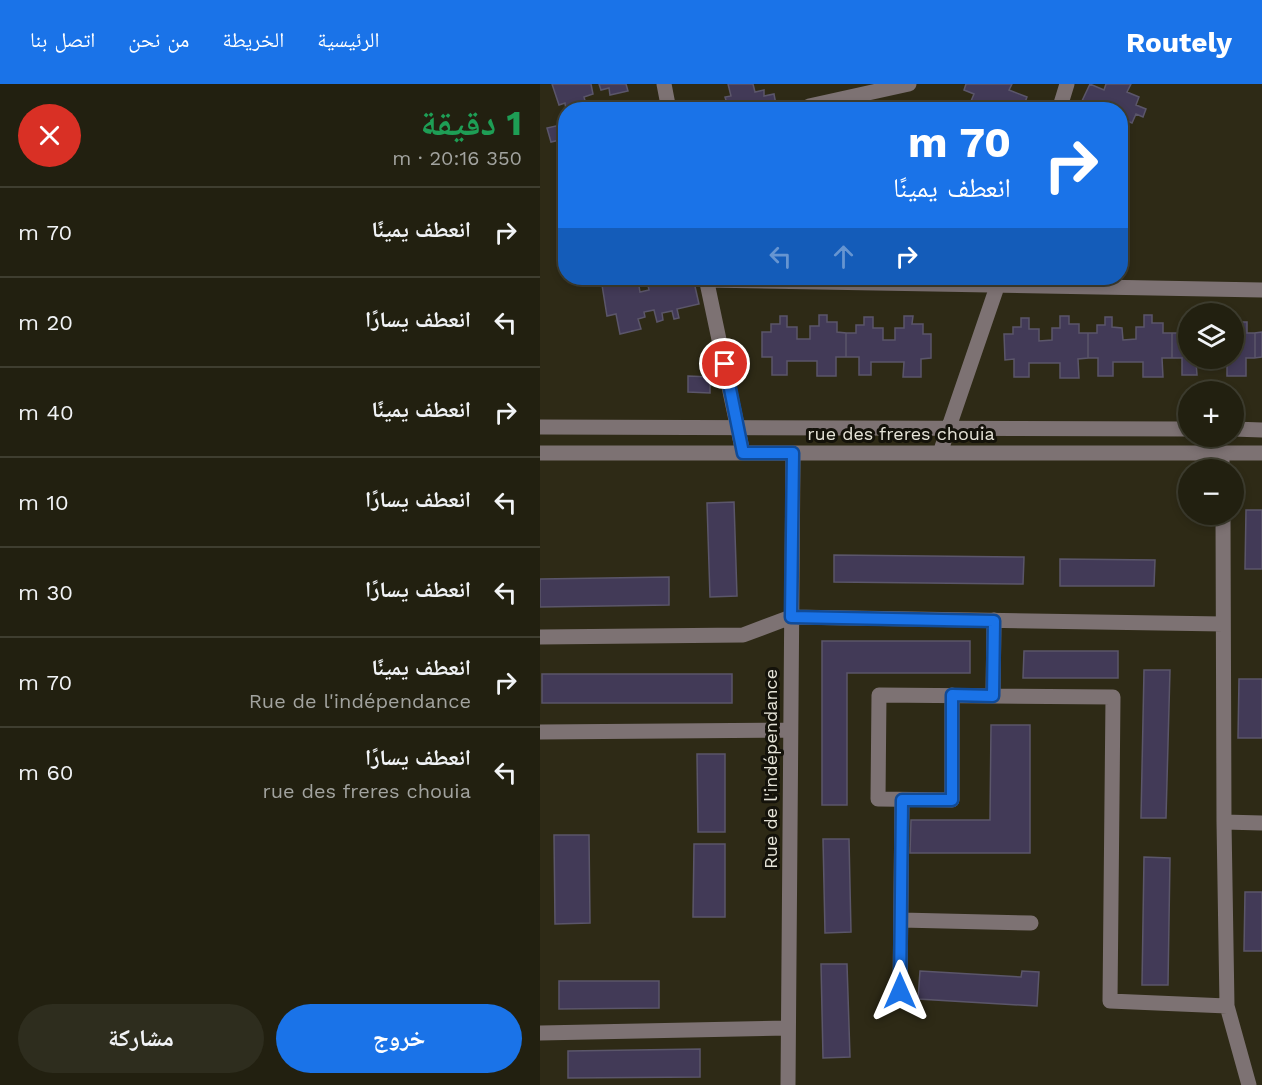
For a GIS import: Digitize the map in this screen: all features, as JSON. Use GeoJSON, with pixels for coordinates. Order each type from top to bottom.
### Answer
{"type":"FeatureCollection","features":[{"type":"Feature","properties":{"kind":"street"},"geometry":{"type":"LineString","coordinates":[[664,84],[667,102]]}},
{"type":"Feature","properties":{"kind":"street"},"geometry":{"type":"LineString","coordinates":[[823,102],[909,84]]}},
{"type":"Feature","properties":{"kind":"street"},"geometry":{"type":"LineString","coordinates":[[1061,102],[1067,84]]}},
{"type":"Feature","properties":{"kind":"street"},"geometry":{"type":"LineString","coordinates":[[707,285],[743,453]]}},
{"type":"Feature","properties":{"kind":"street"},"geometry":{"type":"LineString","coordinates":[[940,453],[998,285]]}},
{"type":"Feature","properties":{"kind":"street"},"geometry":{"type":"LineString","coordinates":[[1098,285],[1262,290]]}},
{"type":"Feature","properties":{"kind":"street"},"geometry":{"type":"LineString","coordinates":[[540,426],[1178,429]]}},
{"type":"Feature","properties":{"kind":"street"},"geometry":{"type":"LineString","coordinates":[[1244,429],[1262,430]]}},
{"type":"Feature","properties":{"kind":"street","name":"rue des freres chouia"},"geometry":{"type":"LineString","coordinates":[[540,453],[1262,453]]}},
{"type":"Feature","properties":{"kind":"street","name":"Rue de l'indépendance"},"geometry":{"type":"LineString","coordinates":[[788,1085],[793,453]]}},
{"type":"Feature","properties":{"kind":"street"},"geometry":{"type":"LineString","coordinates":[[1222,453],[1222,459]]}},
{"type":"Feature","properties":{"kind":"street"},"geometry":{"type":"LineString","coordinates":[[1223,525],[1227,1006],[1249,1085]]}},
{"type":"Feature","properties":{"kind":"street"},"geometry":{"type":"LineString","coordinates":[[540,637],[743,635],[791,617],[1223,624]]}},
{"type":"Feature","properties":{"kind":"street"},"geometry":{"type":"LineString","coordinates":[[993,696],[994,621]]}},
{"type":"Feature","properties":{"kind":"street"},"geometry":{"type":"LineString","coordinates":[[952,695],[952,800],[878,799],[879,695],[952,695],[1113,698],[1110,1001],[1227,1006]]}},
{"type":"Feature","properties":{"kind":"street"},"geometry":{"type":"LineString","coordinates":[[540,732],[790,730]]}},
{"type":"Feature","properties":{"kind":"street"},"geometry":{"type":"LineString","coordinates":[[900,991],[902,800]]}},
{"type":"Feature","properties":{"kind":"street"},"geometry":{"type":"LineString","coordinates":[[1224,822],[1262,823]]}},
{"type":"Feature","properties":{"kind":"street"},"geometry":{"type":"LineString","coordinates":[[901,920],[1031,923]]}},
{"type":"Feature","properties":{"kind":"street"},"geometry":{"type":"LineString","coordinates":[[540,1033],[788,1028]]}},
{"type":"Feature","properties":{"kind":"building"},"geometry":{"type":"Polygon","coordinates":[[[552,84],[591,84],[593,94],[584,97],[585,102],[558,102],[552,84]]]}},
{"type":"Feature","properties":{"kind":"building"},"geometry":{"type":"Polygon","coordinates":[[[599,84],[626,84],[628,91],[610,95],[609,88],[601,90],[599,84]]]}},
{"type":"Feature","properties":{"kind":"building"},"geometry":{"type":"Polygon","coordinates":[[[728,84],[753,84],[755,92],[764,90],[764,96],[774,94],[776,102],[726,102],[725,97],[731,96],[728,84]]]}},
{"type":"Feature","properties":{"kind":"building"},"geometry":{"type":"Polygon","coordinates":[[[966,84],[1012,84],[1009,90],[1027,97],[1025,102],[973,102],[971,101],[974,94],[964,90],[966,84]]]}},
{"type":"Feature","properties":{"kind":"building"},"geometry":{"type":"Polygon","coordinates":[[[1090,84],[1104,90],[1106,84],[1131,84],[1127,92],[1139,97],[1136,105],[1146,109],[1143,117],[1136,114],[1132,123],[1128,121],[1128,102],[1082,101],[1090,84]]]}},
{"type":"Feature","properties":{"kind":"building"},"geometry":{"type":"Polygon","coordinates":[[[558,126],[558,140],[551,142],[547,128],[558,126]]]}},
{"type":"Feature","properties":{"kind":"building"},"geometry":{"type":"Polygon","coordinates":[[[602,285],[639,285],[640,292],[649,290],[648,285],[695,285],[699,304],[677,309],[679,318],[674,319],[672,311],[662,313],[663,320],[657,322],[654,310],[644,312],[645,317],[638,319],[641,329],[620,334],[616,314],[607,316],[602,285]]]}},
{"type":"Feature","properties":{"kind":"building"},"geometry":{"type":"Polygon","coordinates":[[[819,315],[827,315],[827,322],[837,322],[837,332],[846,333],[846,357],[836,357],[836,376],[817,376],[817,361],[787,361],[787,375],[772,375],[772,357],[762,357],[762,332],[771,332],[771,324],[780,324],[780,316],[787,316],[787,327],[797,327],[797,339],[810,339],[810,326],[819,326],[819,315]]]}},
{"type":"Feature","properties":{"kind":"building"},"geometry":{"type":"Polygon","coordinates":[[[1144,315],[1152,315],[1152,323],[1163,323],[1163,333],[1172,333],[1172,358],[1162,358],[1163,377],[1143,377],[1143,362],[1113,362],[1113,376],[1098,376],[1098,358],[1088,358],[1088,333],[1097,333],[1097,325],[1105,325],[1105,317],[1112,317],[1112,327],[1122,328],[1123,340],[1136,339],[1136,327],[1144,327],[1144,315]]]}},
{"type":"Feature","properties":{"kind":"building"},"geometry":{"type":"Polygon","coordinates":[[[904,316],[913,316],[912,324],[923,324],[923,334],[931,334],[931,358],[921,359],[921,377],[903,377],[904,362],[871,362],[871,375],[859,375],[859,357],[846,357],[846,333],[856,333],[856,325],[864,325],[864,317],[873,317],[873,328],[883,328],[883,340],[895,340],[895,328],[904,328],[904,316]]]}},
{"type":"Feature","properties":{"kind":"building"},"geometry":{"type":"Polygon","coordinates":[[[1060,316],[1069,316],[1069,324],[1079,324],[1079,333],[1088,333],[1088,358],[1078,359],[1079,378],[1060,378],[1060,363],[1029,363],[1029,377],[1014,377],[1014,359],[1005,360],[1004,334],[1013,334],[1013,327],[1021,327],[1021,318],[1029,318],[1029,329],[1039,329],[1039,341],[1052,340],[1052,328],[1060,328],[1060,316]]]}},
{"type":"Feature","properties":{"kind":"building"},"geometry":{"type":"Polygon","coordinates":[[[1244,322],[1247,322],[1247,333],[1255,333],[1255,358],[1246,358],[1246,376],[1227,376],[1227,369],[1244,369],[1244,322]]]}},
{"type":"Feature","properties":{"kind":"building"},"geometry":{"type":"Polygon","coordinates":[[[1262,332],[1262,357],[1255,358],[1255,333],[1262,332]]]}},
{"type":"Feature","properties":{"kind":"building"},"geometry":{"type":"Polygon","coordinates":[[[1172,333],[1178,333],[1178,358],[1172,358],[1172,333]]]}},
{"type":"Feature","properties":{"kind":"building"},"geometry":{"type":"Polygon","coordinates":[[[1182,369],[1197,369],[1197,375],[1182,375],[1182,369]]]}},
{"type":"Feature","properties":{"kind":"building"},"geometry":{"type":"Polygon","coordinates":[[[688,376],[710,377],[710,393],[688,392],[688,376]]]}},
{"type":"Feature","properties":{"kind":"building"},"geometry":{"type":"Polygon","coordinates":[[[734,502],[737,596],[710,597],[707,503],[734,502]]]}},
{"type":"Feature","properties":{"kind":"building"},"geometry":{"type":"Polygon","coordinates":[[[1246,510],[1262,510],[1262,569],[1245,569],[1246,510]]]}},
{"type":"Feature","properties":{"kind":"building"},"geometry":{"type":"Polygon","coordinates":[[[834,555],[1024,557],[1023,584],[834,582],[834,555]]]}},
{"type":"Feature","properties":{"kind":"building"},"geometry":{"type":"Polygon","coordinates":[[[1060,559],[1155,560],[1154,586],[1060,586],[1060,559]]]}},
{"type":"Feature","properties":{"kind":"building"},"geometry":{"type":"Polygon","coordinates":[[[669,577],[669,605],[540,607],[540,579],[669,577]]]}},
{"type":"Feature","properties":{"kind":"building"},"geometry":{"type":"Polygon","coordinates":[[[822,641],[970,641],[970,673],[847,673],[847,805],[822,805],[822,641]]]}},
{"type":"Feature","properties":{"kind":"building"},"geometry":{"type":"Polygon","coordinates":[[[1024,651],[1118,651],[1118,678],[1023,678],[1024,651]]]}},
{"type":"Feature","properties":{"kind":"building"},"geometry":{"type":"Polygon","coordinates":[[[1144,670],[1170,670],[1166,818],[1141,818],[1144,670]]]}},
{"type":"Feature","properties":{"kind":"building"},"geometry":{"type":"Polygon","coordinates":[[[542,674],[732,674],[732,703],[542,703],[542,674]]]}},
{"type":"Feature","properties":{"kind":"building"},"geometry":{"type":"Polygon","coordinates":[[[1239,679],[1262,679],[1262,738],[1238,738],[1239,679]]]}},
{"type":"Feature","properties":{"kind":"building"},"geometry":{"type":"Polygon","coordinates":[[[991,725],[1030,725],[1030,853],[910,853],[911,820],[990,820],[991,725]]]}},
{"type":"Feature","properties":{"kind":"building"},"geometry":{"type":"Polygon","coordinates":[[[697,754],[725,754],[725,832],[698,832],[697,754]]]}},
{"type":"Feature","properties":{"kind":"building"},"geometry":{"type":"Polygon","coordinates":[[[554,835],[589,835],[590,923],[555,924],[554,835]]]}},
{"type":"Feature","properties":{"kind":"building"},"geometry":{"type":"Polygon","coordinates":[[[823,839],[849,839],[851,932],[825,933],[823,839]]]}},
{"type":"Feature","properties":{"kind":"building"},"geometry":{"type":"Polygon","coordinates":[[[694,844],[725,844],[725,917],[693,917],[694,844]]]}},
{"type":"Feature","properties":{"kind":"building"},"geometry":{"type":"Polygon","coordinates":[[[1144,857],[1170,858],[1168,985],[1142,985],[1144,857]]]}},
{"type":"Feature","properties":{"kind":"building"},"geometry":{"type":"Polygon","coordinates":[[[1245,892],[1262,892],[1262,951],[1244,951],[1245,892]]]}},
{"type":"Feature","properties":{"kind":"building"},"geometry":{"type":"Polygon","coordinates":[[[821,964],[847,964],[850,1057],[823,1058],[821,964]]]}},
{"type":"Feature","properties":{"kind":"building"},"geometry":{"type":"Polygon","coordinates":[[[920,971],[1021,977],[1022,971],[1039,972],[1037,1006],[918,999],[920,971]]]}},
{"type":"Feature","properties":{"kind":"building"},"geometry":{"type":"Polygon","coordinates":[[[559,981],[659,981],[659,1008],[559,1009],[559,981]]]}},
{"type":"Feature","properties":{"kind":"building"},"geometry":{"type":"Polygon","coordinates":[[[700,1049],[700,1077],[568,1078],[568,1051],[700,1049]]]}},
{"type":"Feature","properties":{"kind":"route"},"geometry":{"type":"LineString","coordinates":[[725,364],[743,453],[793,453],[791,617],[994,621],[993,696],[952,695],[952,800],[902,800],[900,991]]}}]}
